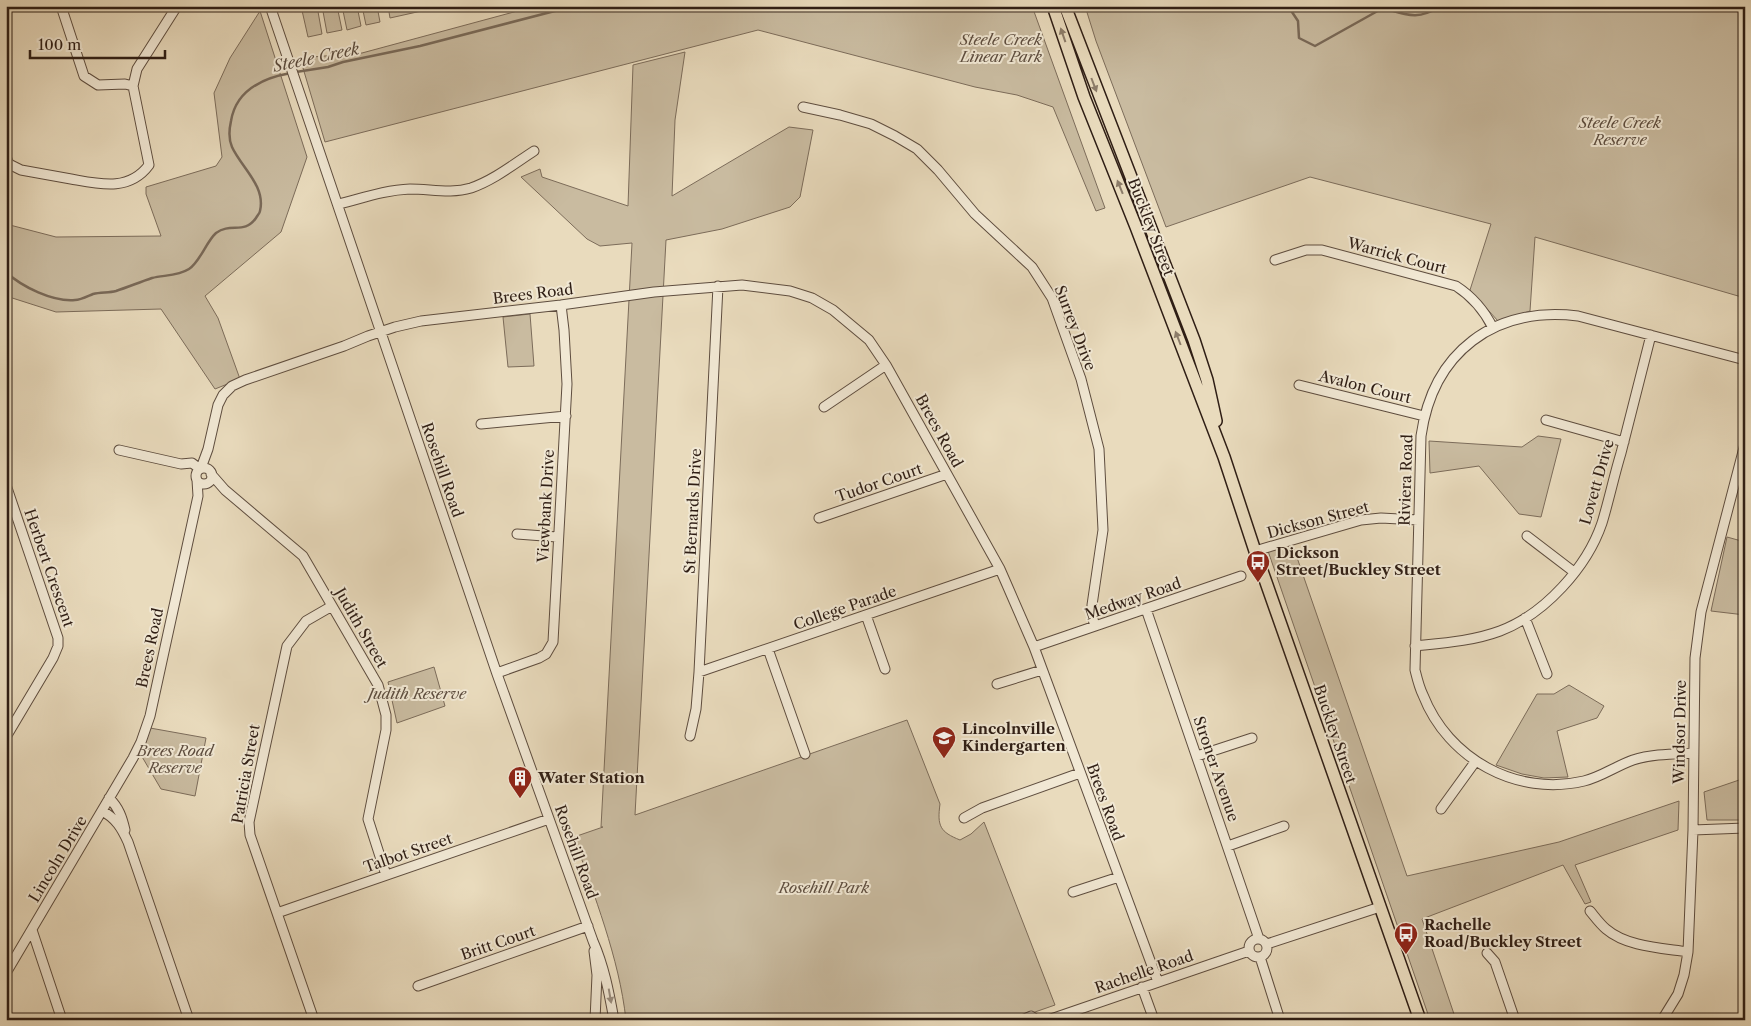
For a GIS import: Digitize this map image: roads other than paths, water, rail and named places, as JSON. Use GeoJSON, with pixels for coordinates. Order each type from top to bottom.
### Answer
{"type":"FeatureCollection","features":[{"type":"Feature","properties":{"kind":"main road","name":"Buckley Street"},"geometry":{"type":"LineString","coordinates":[[1053,6],[1084,97],[1224,457],[1255,551],[1420,1020]]}},
{"type":"Feature","properties":{"kind":"main road","name":"Buckley Street"},"geometry":{"type":"LineString","coordinates":[[1065,6],[1194,340],[1207,380],[1224,457]]}},
{"type":"Feature","properties":{"kind":"street"},"geometry":{"type":"LineString","coordinates":[[61,6],[84,76],[98,85],[125,84],[133,86]]}},
{"type":"Feature","properties":{"kind":"street"},"geometry":{"type":"LineString","coordinates":[[6,157],[9,164],[21,170],[104,185],[122,183],[142,174],[149,165],[133,86],[137,69],[177,6]]}},
{"type":"Feature","properties":{"kind":"street","name":"Rosehill Road"},"geometry":{"type":"LineString","coordinates":[[270,6],[339,204],[497,673],[601,959],[608,984],[614,1020]]}},
{"type":"Feature","properties":{"kind":"street","name":"Surrey Drive"},"geometry":{"type":"LineString","coordinates":[[803,107],[871,124],[917,149],[938,170],[974,214],[1032,267],[1052,298],[1080,379],[1099,449],[1103,530],[1092,605],[1092,616],[1095,626]]}},
{"type":"Feature","properties":{"kind":"street"},"geometry":{"type":"LineString","coordinates":[[339,204],[382,192],[412,189],[443,192],[470,188],[498,175],[534,150]]}},
{"type":"Feature","properties":{"kind":"street","name":"Warrick Court"},"geometry":{"type":"LineString","coordinates":[[1275,260],[1306,250],[1322,250],[1456,286],[1470,295],[1484,311],[1493,328]]}},
{"type":"Feature","properties":{"kind":"street","name":"Brees Road"},"geometry":{"type":"LineString","coordinates":[[110,798],[137,751],[150,716],[218,405],[232,386],[344,346],[362,343],[382,334],[397,331],[409,324],[434,319],[561,306],[654,292],[718,286],[764,286],[812,298],[833,310],[870,340],[886,365],[1000,569],[1034,647],[1158,982]]}},
{"type":"Feature","properties":{"kind":"street","name":"St Bernards Drive"},"geometry":{"type":"LineString","coordinates":[[690,736],[696,709],[699,672],[718,286]]}},
{"type":"Feature","properties":{"kind":"street","name":"Viewbank Drive"},"geometry":{"type":"LineString","coordinates":[[497,673],[539,658],[546,654],[553,642],[557,537],[566,416],[566,357],[561,306]]}},
{"type":"Feature","properties":{"kind":"street","name":"Riviera Road"},"geometry":{"type":"LineString","coordinates":[[1694,753],[1656,755],[1633,760],[1585,781],[1568,784],[1541,784],[1519,781],[1496,773],[1475,762],[1454,744],[1438,722],[1423,696],[1415,670],[1421,436],[1430,395],[1440,377],[1463,348],[1493,328],[1525,316],[1560,314],[1578,316],[1745,360]]}},
{"type":"Feature","properties":{"kind":"street","name":"Lovett Drive"},"geometry":{"type":"LineString","coordinates":[[1415,646],[1475,638],[1502,630],[1525,618],[1562,587],[1574,572],[1583,560],[1602,523],[1651,335]]}},
{"type":"Feature","properties":{"kind":"street"},"geometry":{"type":"LineString","coordinates":[[824,407],[886,365]]}},
{"type":"Feature","properties":{"kind":"street","name":"Avalon Court"},"geometry":{"type":"LineString","coordinates":[[1300,385],[1424,416]]}},
{"type":"Feature","properties":{"kind":"street"},"geometry":{"type":"LineString","coordinates":[[482,424],[566,416]]}},
{"type":"Feature","properties":{"kind":"street"},"geometry":{"type":"LineString","coordinates":[[1546,420],[1624,442]]}},
{"type":"Feature","properties":{"kind":"street","name":"Windsor Drive"},"geometry":{"type":"LineString","coordinates":[[1662,1020],[1678,994],[1688,952],[1693,830],[1695,658],[1701,612],[1745,444]]}},
{"type":"Feature","properties":{"kind":"street","name":"Judith Street"},"geometry":{"type":"LineString","coordinates":[[119,450],[182,464],[203,475],[225,490],[300,552],[378,686],[386,715],[386,730],[368,819],[386,875]]}},
{"type":"Feature","properties":{"kind":"street","name":"Tudor Court"},"geometry":{"type":"LineString","coordinates":[[819,518],[947,474]]}},
{"type":"Feature","properties":{"kind":"street","name":"Herbert Crescent"},"geometry":{"type":"LineString","coordinates":[[6,486],[58,638],[58,646],[53,658],[6,737]]}},
{"type":"Feature","properties":{"kind":"street","name":"Dickson Street"},"geometry":{"type":"LineString","coordinates":[[1255,551],[1361,520],[1381,518],[1418,520]]}},
{"type":"Feature","properties":{"kind":"street"},"geometry":{"type":"LineString","coordinates":[[517,534],[557,537]]}},
{"type":"Feature","properties":{"kind":"street"},"geometry":{"type":"LineString","coordinates":[[1527,536],[1574,572]]}},
{"type":"Feature","properties":{"kind":"street","name":"College Parade"},"geometry":{"type":"LineString","coordinates":[[699,672],[1000,569]]}},
{"type":"Feature","properties":{"kind":"street","name":"Medway Road"},"geometry":{"type":"LineString","coordinates":[[1034,647],[1241,576]]}},
{"type":"Feature","properties":{"kind":"street","name":"Patricia Street"},"geometry":{"type":"LineString","coordinates":[[314,1020],[250,835],[249,822],[287,646],[306,621],[332,606]]}},
{"type":"Feature","properties":{"kind":"street","name":"Stroner Avenue"},"geometry":{"type":"LineString","coordinates":[[1146,609],[1263,942]]}},
{"type":"Feature","properties":{"kind":"street"},"geometry":{"type":"LineString","coordinates":[[866,615],[885,670]]}},
{"type":"Feature","properties":{"kind":"street"},"geometry":{"type":"LineString","coordinates":[[1525,618],[1547,674]]}},
{"type":"Feature","properties":{"kind":"street"},"geometry":{"type":"LineString","coordinates":[[768,649],[805,754]]}},
{"type":"Feature","properties":{"kind":"street"},"geometry":{"type":"LineString","coordinates":[[997,684],[1042,670]]}},
{"type":"Feature","properties":{"kind":"street"},"geometry":{"type":"LineString","coordinates":[[1197,756],[1252,738]]}},
{"type":"Feature","properties":{"kind":"street"},"geometry":{"type":"LineString","coordinates":[[1441,809],[1475,762]]}},
{"type":"Feature","properties":{"kind":"street"},"geometry":{"type":"LineString","coordinates":[[964,818],[982,808],[1080,773]]}},
{"type":"Feature","properties":{"kind":"street","name":"Lincoln Drive"},"geometry":{"type":"LineString","coordinates":[[6,973],[110,798],[121,814],[128,842],[189,1020]]}},
{"type":"Feature","properties":{"kind":"street","name":"Lincoln Drive"},"geometry":{"type":"LineString","coordinates":[[102,811],[116,820],[128,842]]}},
{"type":"Feature","properties":{"kind":"street","name":"Talbot Street"},"geometry":{"type":"LineString","coordinates":[[277,912],[549,819]]}},
{"type":"Feature","properties":{"kind":"street"},"geometry":{"type":"LineString","coordinates":[[1228,846],[1284,826]]}},
{"type":"Feature","properties":{"kind":"street"},"geometry":{"type":"LineString","coordinates":[[1693,830],[1745,828]]}},
{"type":"Feature","properties":{"kind":"street"},"geometry":{"type":"LineString","coordinates":[[1073,892],[1119,877]]}},
{"type":"Feature","properties":{"kind":"street"},"geometry":{"type":"LineString","coordinates":[[1263,942],[1266,953],[1260,957],[1253,956],[1249,951],[1250,943],[1263,942],[1380,908]]}},
{"type":"Feature","properties":{"kind":"street"},"geometry":{"type":"LineString","coordinates":[[1590,912],[1607,930],[1624,939],[1650,947],[1688,952]]}},
{"type":"Feature","properties":{"kind":"street","name":"Britt Court"},"geometry":{"type":"LineString","coordinates":[[418,986],[588,926]]}},
{"type":"Feature","properties":{"kind":"street"},"geometry":{"type":"LineString","coordinates":[[32,930],[62,1020]]}},
{"type":"Feature","properties":{"kind":"street","name":"Rosehill Road"},"geometry":{"type":"LineString","coordinates":[[593,940],[597,975],[595,1020]]}},
{"type":"Feature","properties":{"kind":"street","name":"Rachelle Road"},"geometry":{"type":"LineString","coordinates":[[1048,1020],[1249,951]]}},
{"type":"Feature","properties":{"kind":"street"},"geometry":{"type":"LineString","coordinates":[[1487,953],[1495,962],[1515,1020]]}},
{"type":"Feature","properties":{"kind":"street"},"geometry":{"type":"LineString","coordinates":[[1260,957],[1280,1020]]}},
{"type":"Feature","properties":{"kind":"street"},"geometry":{"type":"LineString","coordinates":[[1142,987],[1154,1020]]}},
{"type":"Feature","properties":{"kind":"street"},"geometry":{"type":"LineString","coordinates":[[1022,1020],[1028,1016],[1037,1020]]}},
{"type":"Feature","properties":{"kind":"waterway","name":"Steele Creek"},"geometry":{"type":"LineString","coordinates":[[296,72],[328,67],[343,62],[420,46],[574,6]]}},
{"type":"Feature","properties":{"kind":"waterway","name":"Steele Creek"},"geometry":{"type":"LineString","coordinates":[[1288,6],[1298,21],[1299,38],[1315,46],[1383,8],[1407,15],[1419,15],[1443,6]]}},
{"type":"Feature","properties":{"kind":"waterway","name":"Steele Creek"},"geometry":{"type":"LineString","coordinates":[[1529,6],[1563,8],[1566,6]]}},
{"type":"Feature","properties":{"kind":"waterway","name":"Steele Creek"},"geometry":{"type":"LineString","coordinates":[[6,272],[20,283],[38,292],[57,299],[75,300],[93,294],[116,291],[152,278],[176,274],[189,269],[216,233],[227,228],[247,226],[260,213],[261,202],[256,185],[231,144],[229,134],[231,121],[238,101],[252,87],[270,78],[291,73]]}},
{"type":"Feature","properties":{"kind":"place","name":"Dickson Street/Buckley Street"},"geometry":{"type":"Point","coordinates":[1258,583]}},
{"type":"Feature","properties":{"kind":"place","name":"Lincolnville Kindergarten"},"geometry":{"type":"Point","coordinates":[944,759]}},
{"type":"Feature","properties":{"kind":"place","name":"Water Station"},"geometry":{"type":"Point","coordinates":[520,799]}},
{"type":"Feature","properties":{"kind":"place","name":"Rachelle Road/Buckley Street"},"geometry":{"type":"Point","coordinates":[1406,955]}},
{"type":"Feature","properties":{"kind":"park label","name":"Steele Creek Linear Park"},"geometry":{"type":"Point","coordinates":[1001,48]}},
{"type":"Feature","properties":{"kind":"park label","name":"Steele Creek Reserve"},"geometry":{"type":"Point","coordinates":[1620,132]}},
{"type":"Feature","properties":{"kind":"park label","name":"Judith Reserve"},"geometry":{"type":"Point","coordinates":[417,694]}},
{"type":"Feature","properties":{"kind":"park label","name":"Brees Road Reserve"},"geometry":{"type":"Point","coordinates":[175,760]}},
{"type":"Feature","properties":{"kind":"park label","name":"Rosehill Park"},"geometry":{"type":"Point","coordinates":[824,888]}}]}
